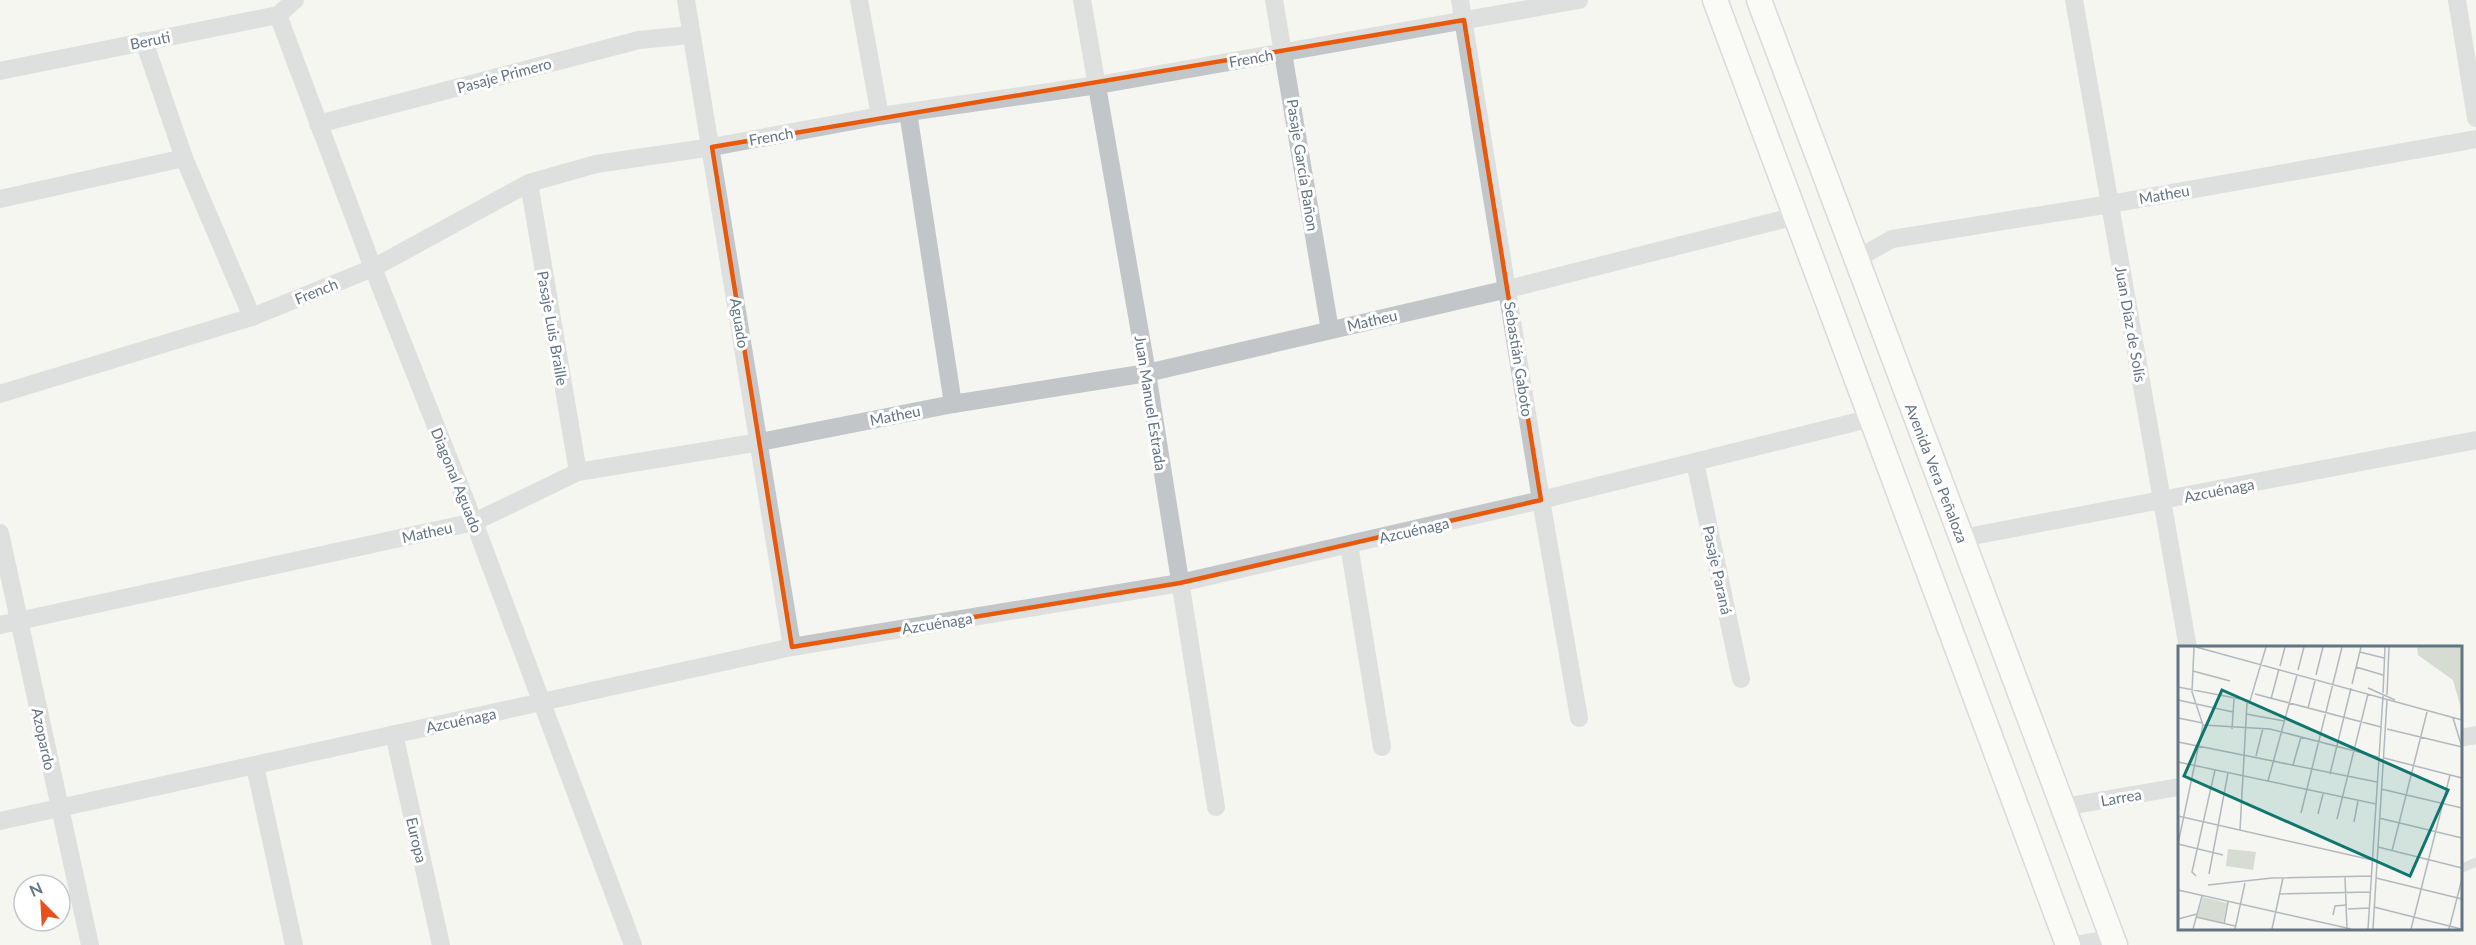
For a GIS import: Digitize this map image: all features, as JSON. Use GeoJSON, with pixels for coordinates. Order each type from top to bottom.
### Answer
{"type":"FeatureCollection","features":[{"type":"Feature","properties":{"kind":"main road"},"geometry":{"type":"LineString","coordinates":[[1715,0],[2068,945]]}},
{"type":"Feature","properties":{"kind":"main road","name":"Avenida Vera Peñaloza"},"geometry":{"type":"LineString","coordinates":[[1759,0],[2114,942]]}},
{"type":"Feature","properties":{"kind":"street"},"geometry":{"type":"LineString","coordinates":[[278,15],[295,0]]}},
{"type":"Feature","properties":{"kind":"street","name":"Aguado"},"geometry":{"type":"LineString","coordinates":[[686,0],[690,35],[712,147],[792,647]]}},
{"type":"Feature","properties":{"kind":"street"},"geometry":{"type":"LineString","coordinates":[[859,0],[880,116]]}},
{"type":"Feature","properties":{"kind":"street","name":"Juan Manuel Estrada"},"geometry":{"type":"LineString","coordinates":[[1082,0],[1147,373],[1216,807]]}},
{"type":"Feature","properties":{"kind":"street","name":"Pasaje García Bañon"},"geometry":{"type":"LineString","coordinates":[[1274,0],[1330,330]]}},
{"type":"Feature","properties":{"kind":"street","name":"Sebastián Gaboto"},"geometry":{"type":"LineString","coordinates":[[1460,0],[1541,500],[1579,718]]}},
{"type":"Feature","properties":{"kind":"street","name":"French"},"geometry":{"type":"LineString","coordinates":[[0,394],[252,317],[373,268],[529,183],[596,164],[712,147],[880,116],[1098,85],[1579,0]]}},
{"type":"Feature","properties":{"kind":"street","name":"Juan Díaz de Solís"},"geometry":{"type":"LineString","coordinates":[[2074,0],[2188,646]]}},
{"type":"Feature","properties":{"kind":"street"},"geometry":{"type":"LineString","coordinates":[[2457,0],[2476,118]]}},
{"type":"Feature","properties":{"kind":"street","name":"Beruti"},"geometry":{"type":"LineString","coordinates":[[0,71],[278,15]]}},
{"type":"Feature","properties":{"kind":"street","name":"Diagonal Aguado"},"geometry":{"type":"LineString","coordinates":[[278,15],[373,268],[474,522],[633,945]]}},
{"type":"Feature","properties":{"kind":"street","name":"Pasaje Primero"},"geometry":{"type":"LineString","coordinates":[[318,124],[639,40],[690,35]]}},
{"type":"Feature","properties":{"kind":"street"},"geometry":{"type":"LineString","coordinates":[[144,41],[184,158],[252,317]]}},
{"type":"Feature","properties":{"kind":"street"},"geometry":{"type":"LineString","coordinates":[[908,112],[953,404]]}},
{"type":"Feature","properties":{"kind":"street","name":"Matheu"},"geometry":{"type":"LineString","coordinates":[[1856,259],[1892,239],[2110,204],[2476,139]]}},
{"type":"Feature","properties":{"kind":"street"},"geometry":{"type":"LineString","coordinates":[[0,199],[184,158]]}},
{"type":"Feature","properties":{"kind":"street","name":"Pasaje Luis Braille"},"geometry":{"type":"LineString","coordinates":[[529,183],[578,472]]}},
{"type":"Feature","properties":{"kind":"street","name":"Matheu"},"geometry":{"type":"LineString","coordinates":[[0,625],[474,522],[578,472],[760,442],[953,404],[1147,373],[1508,289],[1796,216]]}},
{"type":"Feature","properties":{"kind":"street","name":"Azcuénaga"},"geometry":{"type":"LineString","coordinates":[[0,821],[792,647],[1180,583],[1541,500],[1872,418]]}},
{"type":"Feature","properties":{"kind":"street","name":"Azcuénaga"},"geometry":{"type":"LineString","coordinates":[[1962,538],[2476,441]]}},
{"type":"Feature","properties":{"kind":"street","name":"Pasaje Paraná"},"geometry":{"type":"LineString","coordinates":[[1695,462],[1741,679]]}},
{"type":"Feature","properties":{"kind":"street","name":"Azopardo"},"geometry":{"type":"LineString","coordinates":[[0,533],[90,945]]}},
{"type":"Feature","properties":{"kind":"street"},"geometry":{"type":"LineString","coordinates":[[1349,545],[1382,747]]}},
{"type":"Feature","properties":{"kind":"street","name":"Europa"},"geometry":{"type":"LineString","coordinates":[[394,734],[441,945]]}},
{"type":"Feature","properties":{"kind":"street"},"geometry":{"type":"LineString","coordinates":[[2461,738],[2476,735]]}},
{"type":"Feature","properties":{"kind":"street"},"geometry":{"type":"LineString","coordinates":[[255,766],[294,945]]}},
{"type":"Feature","properties":{"kind":"street","name":"Larrea"},"geometry":{"type":"LineString","coordinates":[[2063,807],[2178,787]]}},
{"type":"Feature","properties":{"kind":"street"},"geometry":{"type":"LineString","coordinates":[[2074,945],[2114,942]]}},
{"type":"Feature","properties":{"kind":"lane"},"geometry":{"type":"LineString","coordinates":[[2461,869],[2476,862]]}},
{"type":"Feature","properties":{"kind":"highlighted area"},"geometry":{"type":"Polygon","coordinates":[[[1464,20],[1541,500],[1180,583],[792,647],[712,147],[1464,20]]]}}]}
